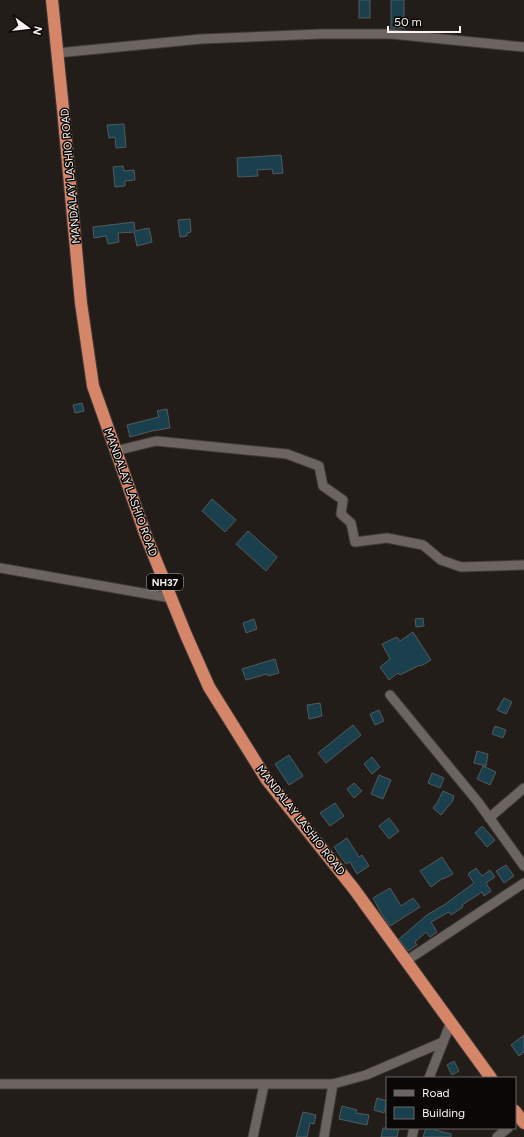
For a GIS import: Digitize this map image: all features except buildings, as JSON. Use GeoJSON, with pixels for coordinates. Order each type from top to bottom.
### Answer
{"type":"FeatureCollection","features":[{"type":"Feature","properties":{"kind":"highway","name":"MANDALAY LASHIO ROAD"},"geometry":{"type":"LineString","coordinates":[[52,0],[81,303],[93,386],[146,536],[171,598],[209,687],[267,780],[354,888],[490,1077]]}},
{"type":"Feature","properties":{"kind":"street"},"geometry":{"type":"LineString","coordinates":[[57,53],[201,39],[321,34],[391,34],[524,47]]}},
{"type":"Feature","properties":{"kind":"street"},"geometry":{"type":"LineString","coordinates":[[115,451],[156,441],[288,454],[319,466],[323,486],[343,500],[340,514],[351,523],[355,542],[388,538],[423,544],[441,560],[461,567],[524,565]]}},
{"type":"Feature","properties":{"kind":"street"},"geometry":{"type":"LineString","coordinates":[[0,568],[171,598]]}},
{"type":"Feature","properties":{"kind":"street"},"geometry":{"type":"LineString","coordinates":[[390,695],[478,802],[524,866]]}},
{"type":"Feature","properties":{"kind":"street"},"geometry":{"type":"LineString","coordinates":[[489,818],[524,788]]}},
{"type":"Feature","properties":{"kind":"street"},"geometry":{"type":"LineString","coordinates":[[406,961],[523,886]]}},
{"type":"Feature","properties":{"kind":"street"},"geometry":{"type":"LineString","coordinates":[[428,1077],[451,1022]]}},
{"type":"Feature","properties":{"kind":"street"},"geometry":{"type":"LineString","coordinates":[[0,1084],[333,1084],[366,1075],[443,1042]]}},
{"type":"Feature","properties":{"kind":"street"},"geometry":{"type":"LineString","coordinates":[[324,1137],[333,1084]]}},
{"type":"Feature","properties":{"kind":"street"},"geometry":{"type":"LineString","coordinates":[[253,1137],[264,1085]]}},
{"type":"Feature","properties":{"kind":"street"},"geometry":{"type":"LineString","coordinates":[[497,1137],[507,1129]]}}]}
